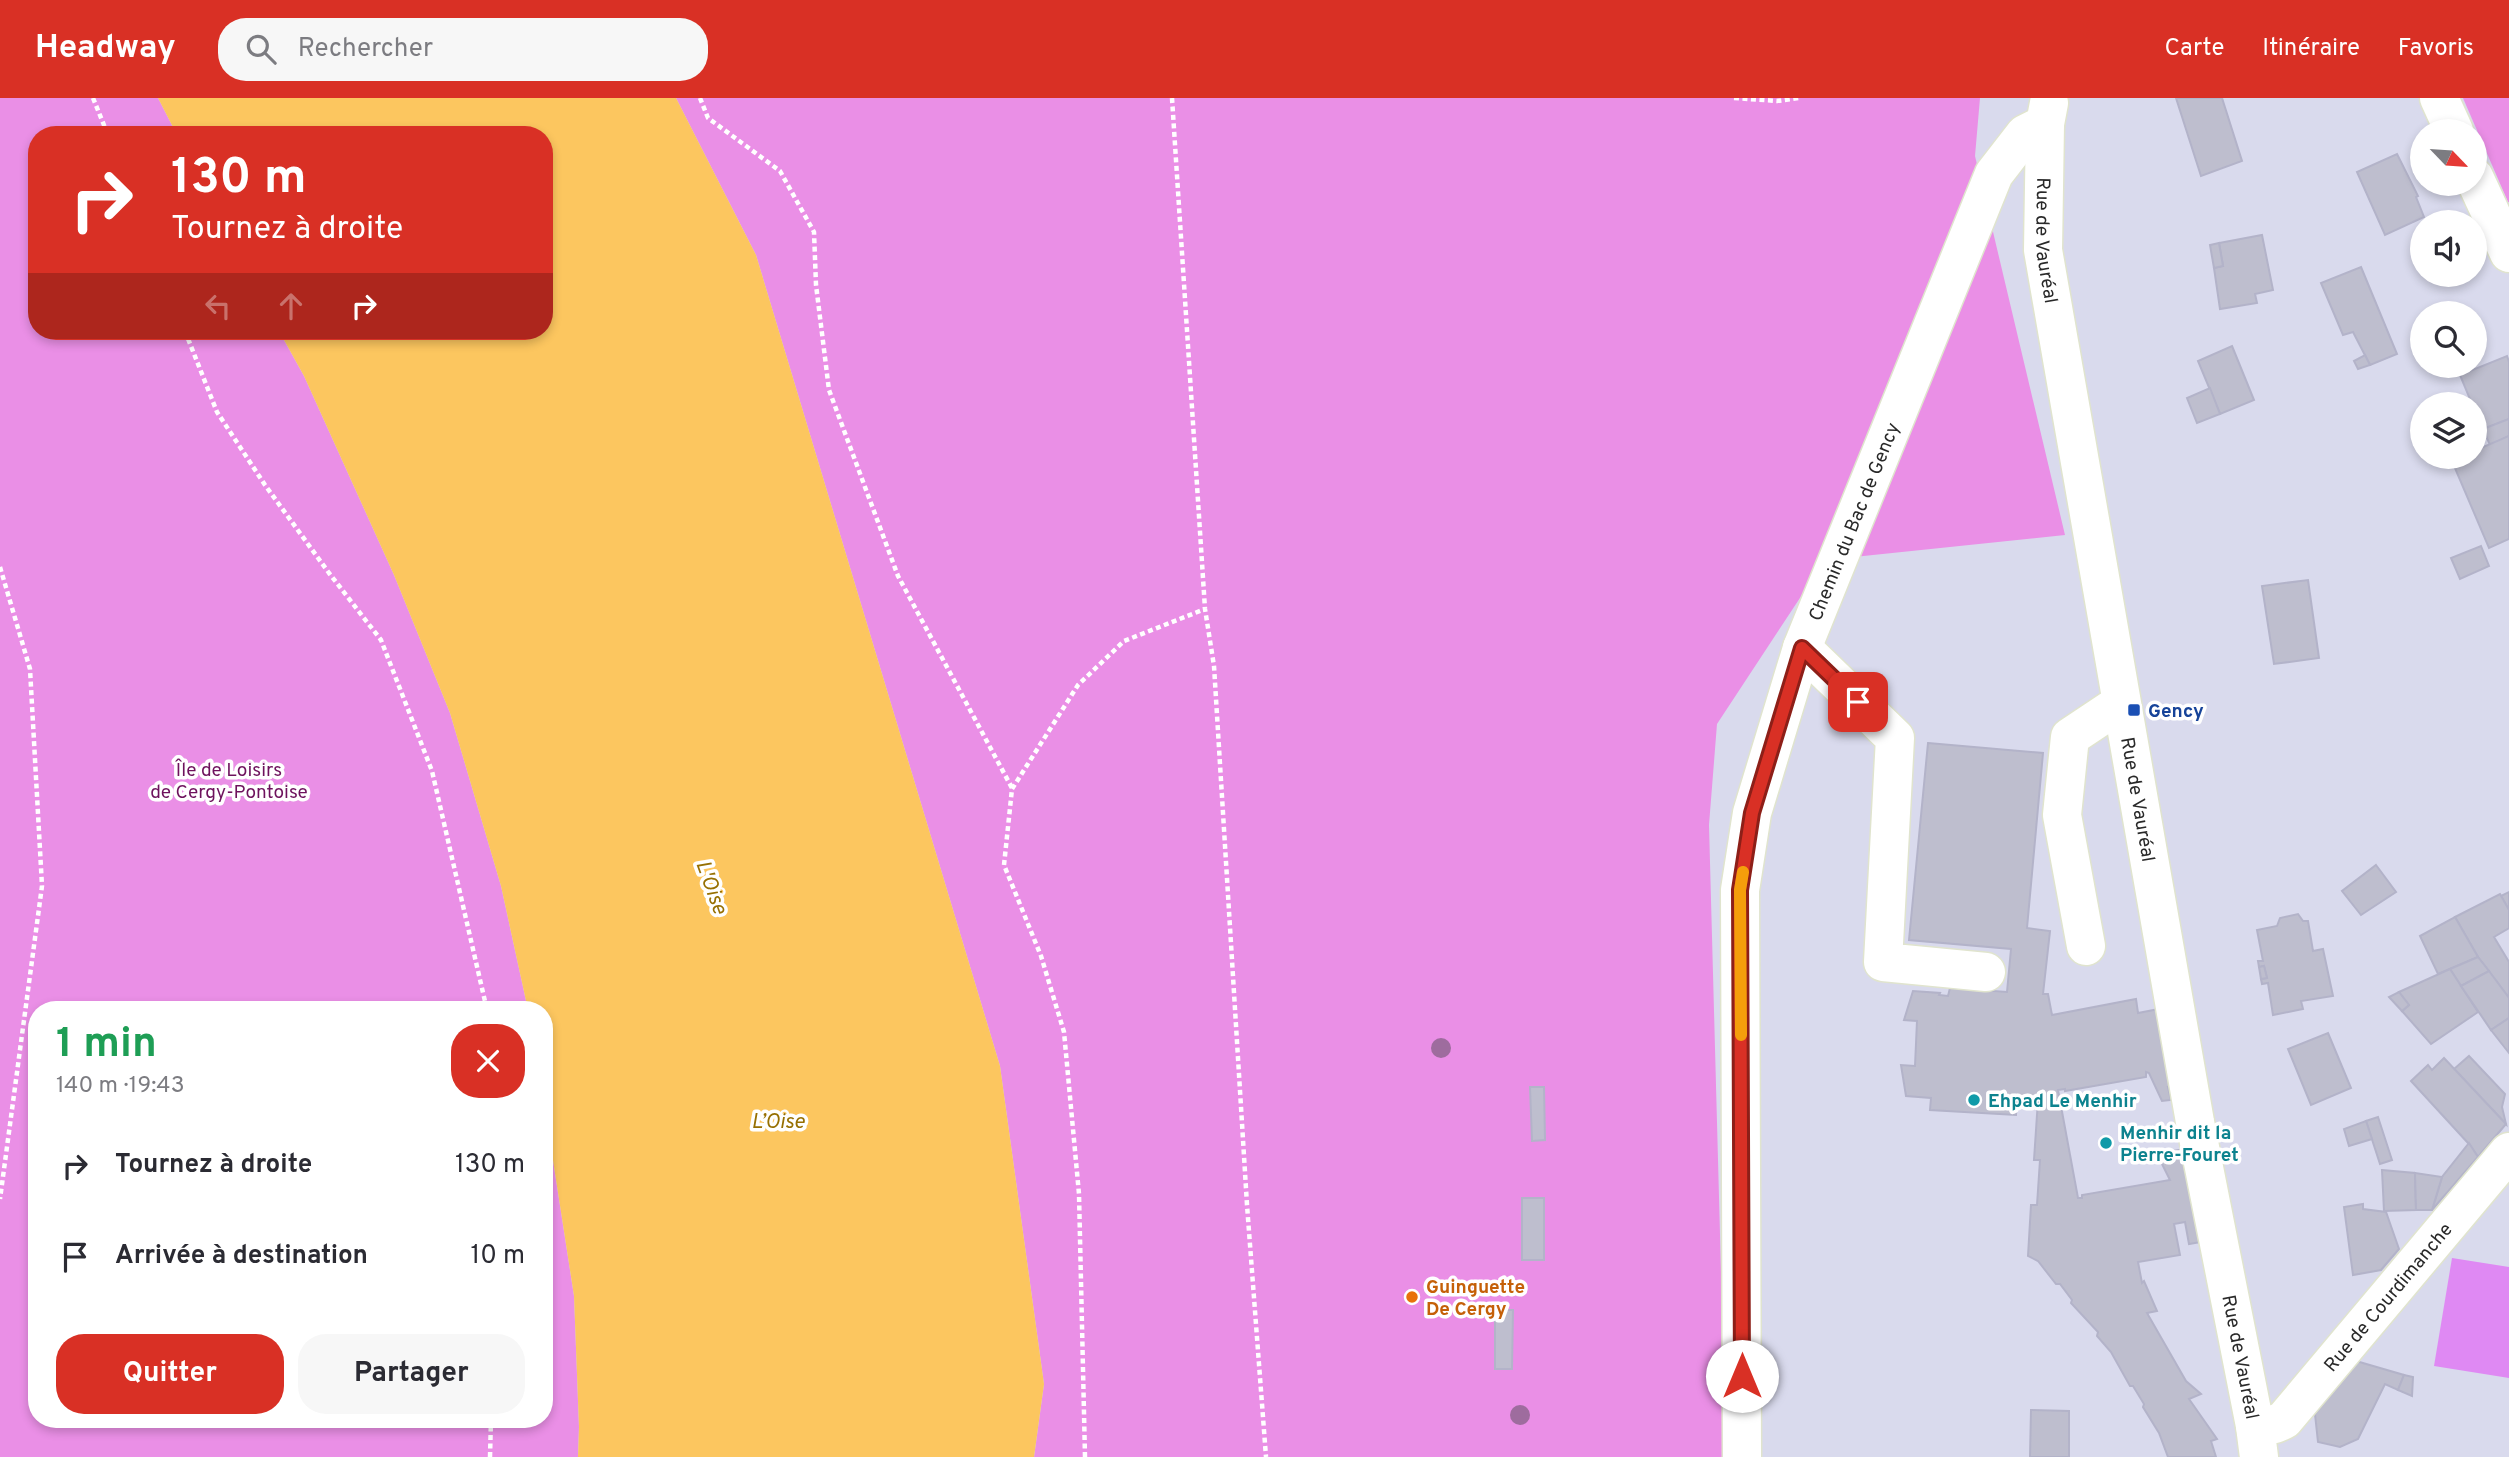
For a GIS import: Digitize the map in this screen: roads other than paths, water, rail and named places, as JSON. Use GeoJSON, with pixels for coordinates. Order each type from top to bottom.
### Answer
{"type":"FeatureCollection","features":[{"type":"Feature","properties":{"kind":"street"},"geometry":{"type":"LineString","coordinates":[[2439,98],[2449,119]]}},
{"type":"Feature","properties":{"kind":"street","name":"Chemin du Bac de Gency"},"geometry":{"type":"LineString","coordinates":[[1742,1457],[1740,890],[1752,813],[1802,648],[1994,174],[2047,111]]}},
{"type":"Feature","properties":{"kind":"street","name":"Rue de Vauréal"},"geometry":{"type":"LineString","coordinates":[[2047,111],[2043,250],[2195,1122],[2257,1442]]}},
{"type":"Feature","properties":{"kind":"street"},"geometry":{"type":"LineString","coordinates":[[2483,196],[2509,253]]}},
{"type":"Feature","properties":{"kind":"street"},"geometry":{"type":"LineString","coordinates":[[1802,648],[1895,738],[1883,962],[1986,972]]}},
{"type":"Feature","properties":{"kind":"street"},"geometry":{"type":"LineString","coordinates":[[2086,946],[2062,815],[2070,737],[2121,703]]}},
{"type":"Feature","properties":{"kind":"street","name":"Rue de Courdimanche"},"geometry":{"type":"LineString","coordinates":[[2257,1442],[2275,1424],[2284,1420],[2509,1152]]}},
{"type":"Feature","properties":{"kind":"water","name":"L’Oise"},"geometry":{"type":"Polygon","coordinates":[[[158,98],[676,98],[756,255],[1000,1066],[1044,1384],[1034,1457],[578,1457],[574,1296],[553,1160],[553,1001],[526,1001],[501,886],[450,713],[394,575],[304,376],[284,340],[553,340],[553,126],[172,126],[158,98]]]}},
{"type":"Feature","properties":{"kind":"place","name":"Gency"},"geometry":{"type":"Point","coordinates":[2134,710]}},
{"type":"Feature","properties":{"kind":"place","name":"Ehpad Le Menhir"},"geometry":{"type":"Point","coordinates":[1974,1100]}},
{"type":"Feature","properties":{"kind":"place","name":"Menhir dit la Pierre-Fouret"},"geometry":{"type":"Point","coordinates":[2106,1143]}},
{"type":"Feature","properties":{"kind":"place","name":"Guinguette De Cergy"},"geometry":{"type":"Point","coordinates":[1412,1297]}},
{"type":"Feature","properties":{"kind":"park label","name":"Île de Loisirs de Cergy-Pontoise"},"geometry":{"type":"Point","coordinates":[229,780]}},
{"type":"Feature","properties":{"kind":"water label","name":"L'Oise"},"geometry":{"type":"Point","coordinates":[712,887]}}]}
